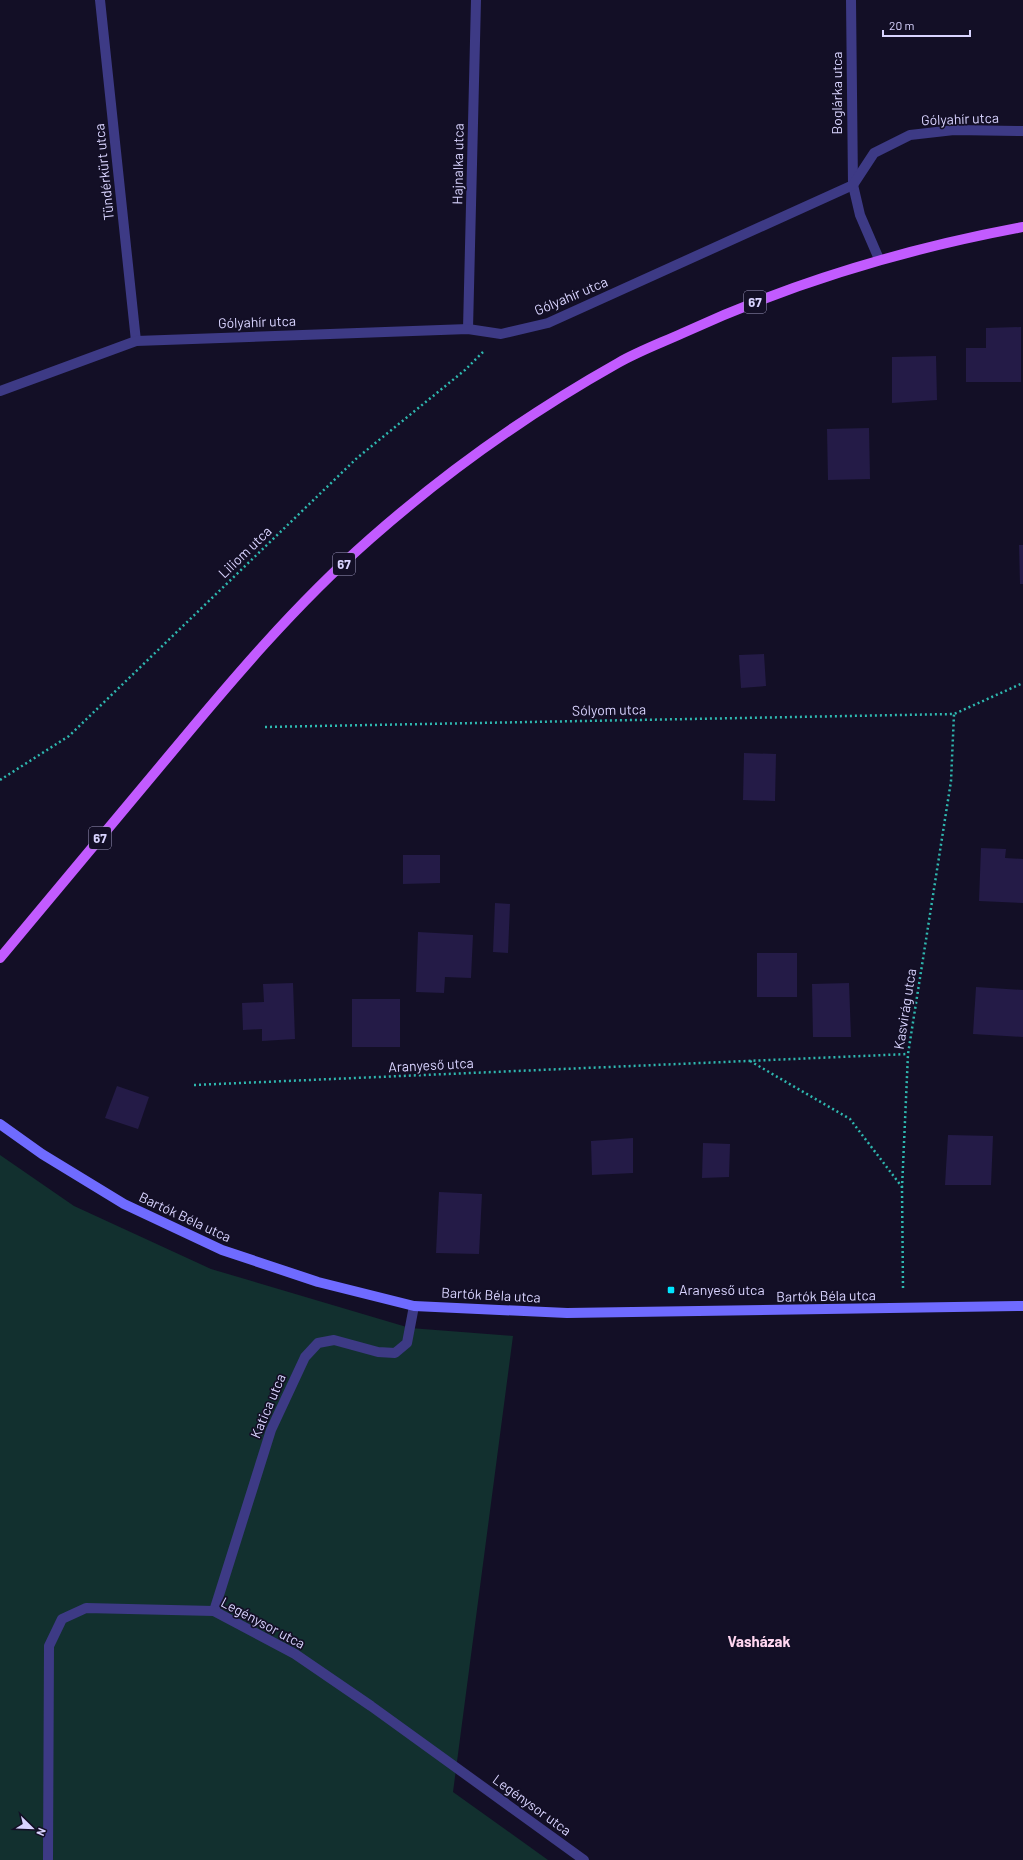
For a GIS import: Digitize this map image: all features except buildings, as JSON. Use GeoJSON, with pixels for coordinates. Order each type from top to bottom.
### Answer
{"type":"FeatureCollection","features":[{"type":"Feature","properties":{"kind":"main road","name":"67"},"geometry":{"type":"LineString","coordinates":[[0,958],[260,648],[357,551],[423,494],[465,461],[508,431],[620,362],[702,324],[785,290],[879,259],[953,240],[1023,227]]}},
{"type":"Feature","properties":{"kind":"street","name":"Tündérkürt utca"},"geometry":{"type":"LineString","coordinates":[[100,0],[136,341]]}},
{"type":"Feature","properties":{"kind":"street","name":"Hajnalka utca"},"geometry":{"type":"LineString","coordinates":[[468,328],[476,0]]}},
{"type":"Feature","properties":{"kind":"street","name":"Boglárka utca"},"geometry":{"type":"LineString","coordinates":[[851,0],[853,185],[860,215],[879,259]]}},
{"type":"Feature","properties":{"kind":"street","name":"Gólyahír utca"},"geometry":{"type":"LineString","coordinates":[[0,391],[136,341],[468,328],[501,334],[548,323],[853,185],[874,153],[910,135],[954,130],[1023,131]]}},
{"type":"Feature","properties":{"kind":"street","name":"Bartók Béla utca"},"geometry":{"type":"LineString","coordinates":[[0,1124],[42,1154],[124,1204],[222,1250],[318,1282],[414,1306],[567,1313],[1023,1306]]}},
{"type":"Feature","properties":{"kind":"street","name":"Katica utca"},"geometry":{"type":"LineString","coordinates":[[214,1611],[271,1430],[305,1357],[318,1343],[334,1340],[378,1352],[395,1353],[407,1343],[414,1306]]}},
{"type":"Feature","properties":{"kind":"street","name":"Legénysor utca"},"geometry":{"type":"LineString","coordinates":[[48,1860],[49,1646],[62,1620],[86,1608],[214,1611],[295,1654],[358,1697],[584,1860]]}},
{"type":"Feature","properties":{"kind":"path","name":"Liliom utca"},"geometry":{"type":"LineString","coordinates":[[0,780],[69,736],[357,458],[465,370],[501,334]]}},
{"type":"Feature","properties":{"kind":"path"},"geometry":{"type":"LineString","coordinates":[[954,714],[1023,683]]}},
{"type":"Feature","properties":{"kind":"path","name":"Sólyom utca"},"geometry":{"type":"LineString","coordinates":[[264,727],[954,714]]}},
{"type":"Feature","properties":{"kind":"path","name":"Kasvirág utca"},"geometry":{"type":"LineString","coordinates":[[903,1309],[902,1188],[908,1054],[951,781],[954,714]]}},
{"type":"Feature","properties":{"kind":"path","name":"Aranyeső utca"},"geometry":{"type":"LineString","coordinates":[[194,1085],[908,1054]]}},
{"type":"Feature","properties":{"kind":"path"},"geometry":{"type":"LineString","coordinates":[[750,1061],[850,1119],[902,1188]]}},
{"type":"Feature","properties":{"kind":"green space"},"geometry":{"type":"Polygon","coordinates":[[[0,1155],[74,1206],[211,1269],[410,1328],[513,1336],[453,1792],[548,1860],[0,1860],[0,1155]]]}},
{"type":"Feature","properties":{"kind":"place","name":"Aranyeső utca"},"geometry":{"type":"Point","coordinates":[671,1290]}},
{"type":"Feature","properties":{"kind":"district","name":"Vasházak"},"geometry":{"type":"Point","coordinates":[759,1642]}}]}
